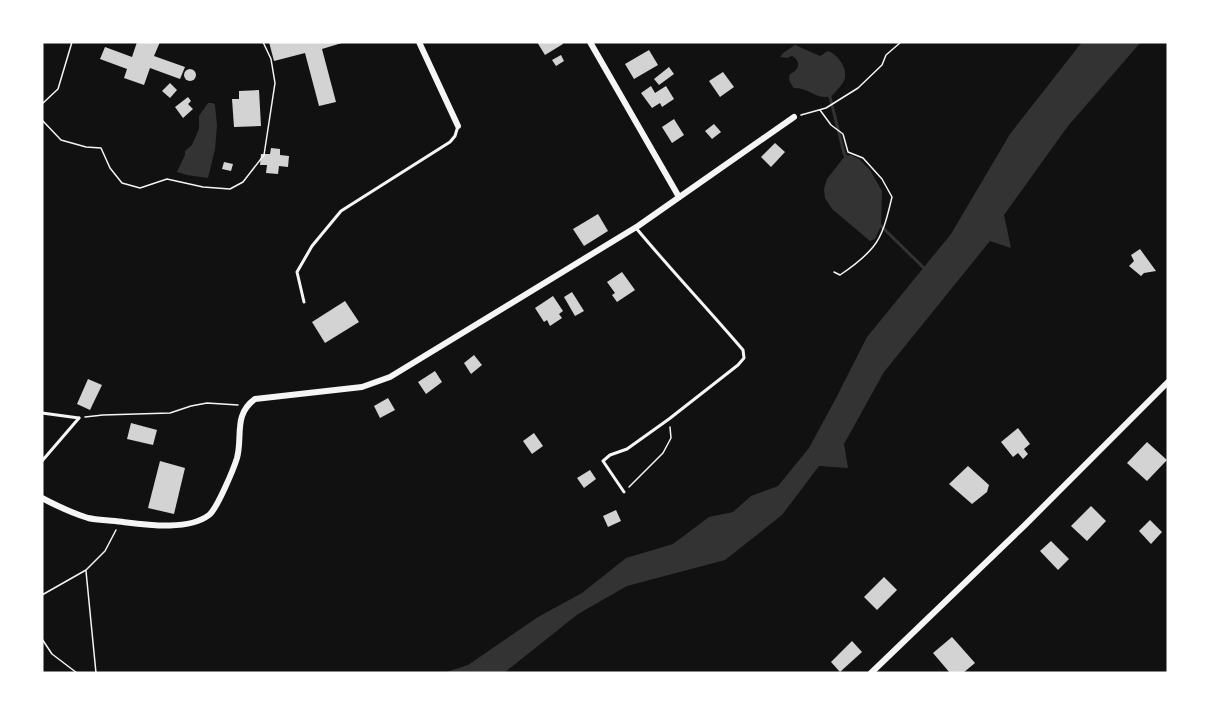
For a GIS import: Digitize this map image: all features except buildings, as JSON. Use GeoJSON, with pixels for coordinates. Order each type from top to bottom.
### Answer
{"type":"FeatureCollection","features":[{"type":"Feature","properties":{"kind":"street"},"geometry":{"type":"LineString","coordinates":[[419,42],[458,126]]}},
{"type":"Feature","properties":{"kind":"street"},"geometry":{"type":"LineString","coordinates":[[590,42],[679,197]]}},
{"type":"Feature","properties":{"kind":"street"},"geometry":{"type":"LineString","coordinates":[[42,498],[64,510],[90,519],[167,526],[190,524],[210,514],[220,498],[237,457],[240,423],[247,405],[255,399],[362,387],[390,377],[636,228],[794,117]]}},
{"type":"Feature","properties":{"kind":"street"},"geometry":{"type":"LineString","coordinates":[[871,673],[1025,525],[1168,382]]}},
{"type":"Feature","properties":{"kind":"lane"},"geometry":{"type":"LineString","coordinates":[[304,302],[297,272],[312,246],[341,211],[450,142],[458,126]]}},
{"type":"Feature","properties":{"kind":"lane"},"geometry":{"type":"LineString","coordinates":[[624,492],[603,461],[610,454],[627,449],[669,419],[744,358],[743,350],[636,228]]}},
{"type":"Feature","properties":{"kind":"lane"},"geometry":{"type":"LineString","coordinates":[[42,412],[79,418]]}},
{"type":"Feature","properties":{"kind":"lane"},"geometry":{"type":"LineString","coordinates":[[42,461],[79,418]]}},
{"type":"Feature","properties":{"kind":"path"},"geometry":{"type":"LineString","coordinates":[[42,104],[58,89],[72,42]]}},
{"type":"Feature","properties":{"kind":"path"},"geometry":{"type":"LineString","coordinates":[[42,120],[61,140],[86,147],[101,148],[110,168],[122,183],[140,188],[167,179],[203,187],[230,189],[243,182],[264,154],[275,83],[271,58],[263,42]]}},
{"type":"Feature","properties":{"kind":"path"},"geometry":{"type":"LineString","coordinates":[[794,117],[826,108],[858,88],[882,65],[886,55],[901,42]]}},
{"type":"Feature","properties":{"kind":"path"},"geometry":{"type":"LineString","coordinates":[[820,110],[831,125],[843,134],[848,152],[863,158],[882,179],[892,197],[875,245],[857,263],[840,275],[834,272]]}},
{"type":"Feature","properties":{"kind":"path"},"geometry":{"type":"LineString","coordinates":[[79,418],[170,413],[207,403],[247,405]]}},
{"type":"Feature","properties":{"kind":"path"},"geometry":{"type":"LineString","coordinates":[[624,492],[663,453],[671,438],[669,419]]}},
{"type":"Feature","properties":{"kind":"path"},"geometry":{"type":"LineString","coordinates":[[42,595],[86,570],[105,551],[120,521]]}},
{"type":"Feature","properties":{"kind":"path"},"geometry":{"type":"LineString","coordinates":[[86,570],[96,673]]}},
{"type":"Feature","properties":{"kind":"path"},"geometry":{"type":"LineString","coordinates":[[42,639],[52,654],[78,673]]}},
{"type":"Feature","properties":{"kind":"shaded area"},"geometry":{"type":"Polygon","coordinates":[[[1082,42],[1141,42],[1068,126],[1004,215],[1011,248],[990,241],[884,372],[844,444],[848,468],[819,466],[782,515],[725,560],[627,586],[578,614],[504,673],[443,673],[468,665],[538,617],[582,593],[626,558],[673,544],[709,517],[733,512],[751,496],[778,486],[809,448],[867,337],[951,234],[1010,134],[1082,42]]]}},
{"type":"Feature","properties":{"kind":"shaded area"},"geometry":{"type":"Polygon","coordinates":[[[795,45],[820,56],[828,51],[841,62],[845,70],[845,78],[833,95],[822,97],[794,88],[789,76],[797,68],[797,60],[792,56],[780,57],[795,45]]]}},
{"type":"Feature","properties":{"kind":"shaded area"},"geometry":{"type":"Polygon","coordinates":[[[208,103],[215,105],[217,125],[215,149],[208,178],[177,172],[185,151],[192,145],[199,129],[199,116],[208,103]]]}},
{"type":"Feature","properties":{"kind":"shaded area"},"geometry":{"type":"Polygon","coordinates":[[[851,155],[859,159],[870,170],[882,191],[881,226],[875,239],[870,241],[832,209],[825,198],[824,189],[827,179],[845,156],[851,155]]]}},
{"type":"Feature","properties":{"kind":"waterway"},"geometry":{"type":"LineString","coordinates":[[828,94],[847,159]]}},
{"type":"Feature","properties":{"kind":"waterway"},"geometry":{"type":"LineString","coordinates":[[879,224],[926,270]]}}]}
